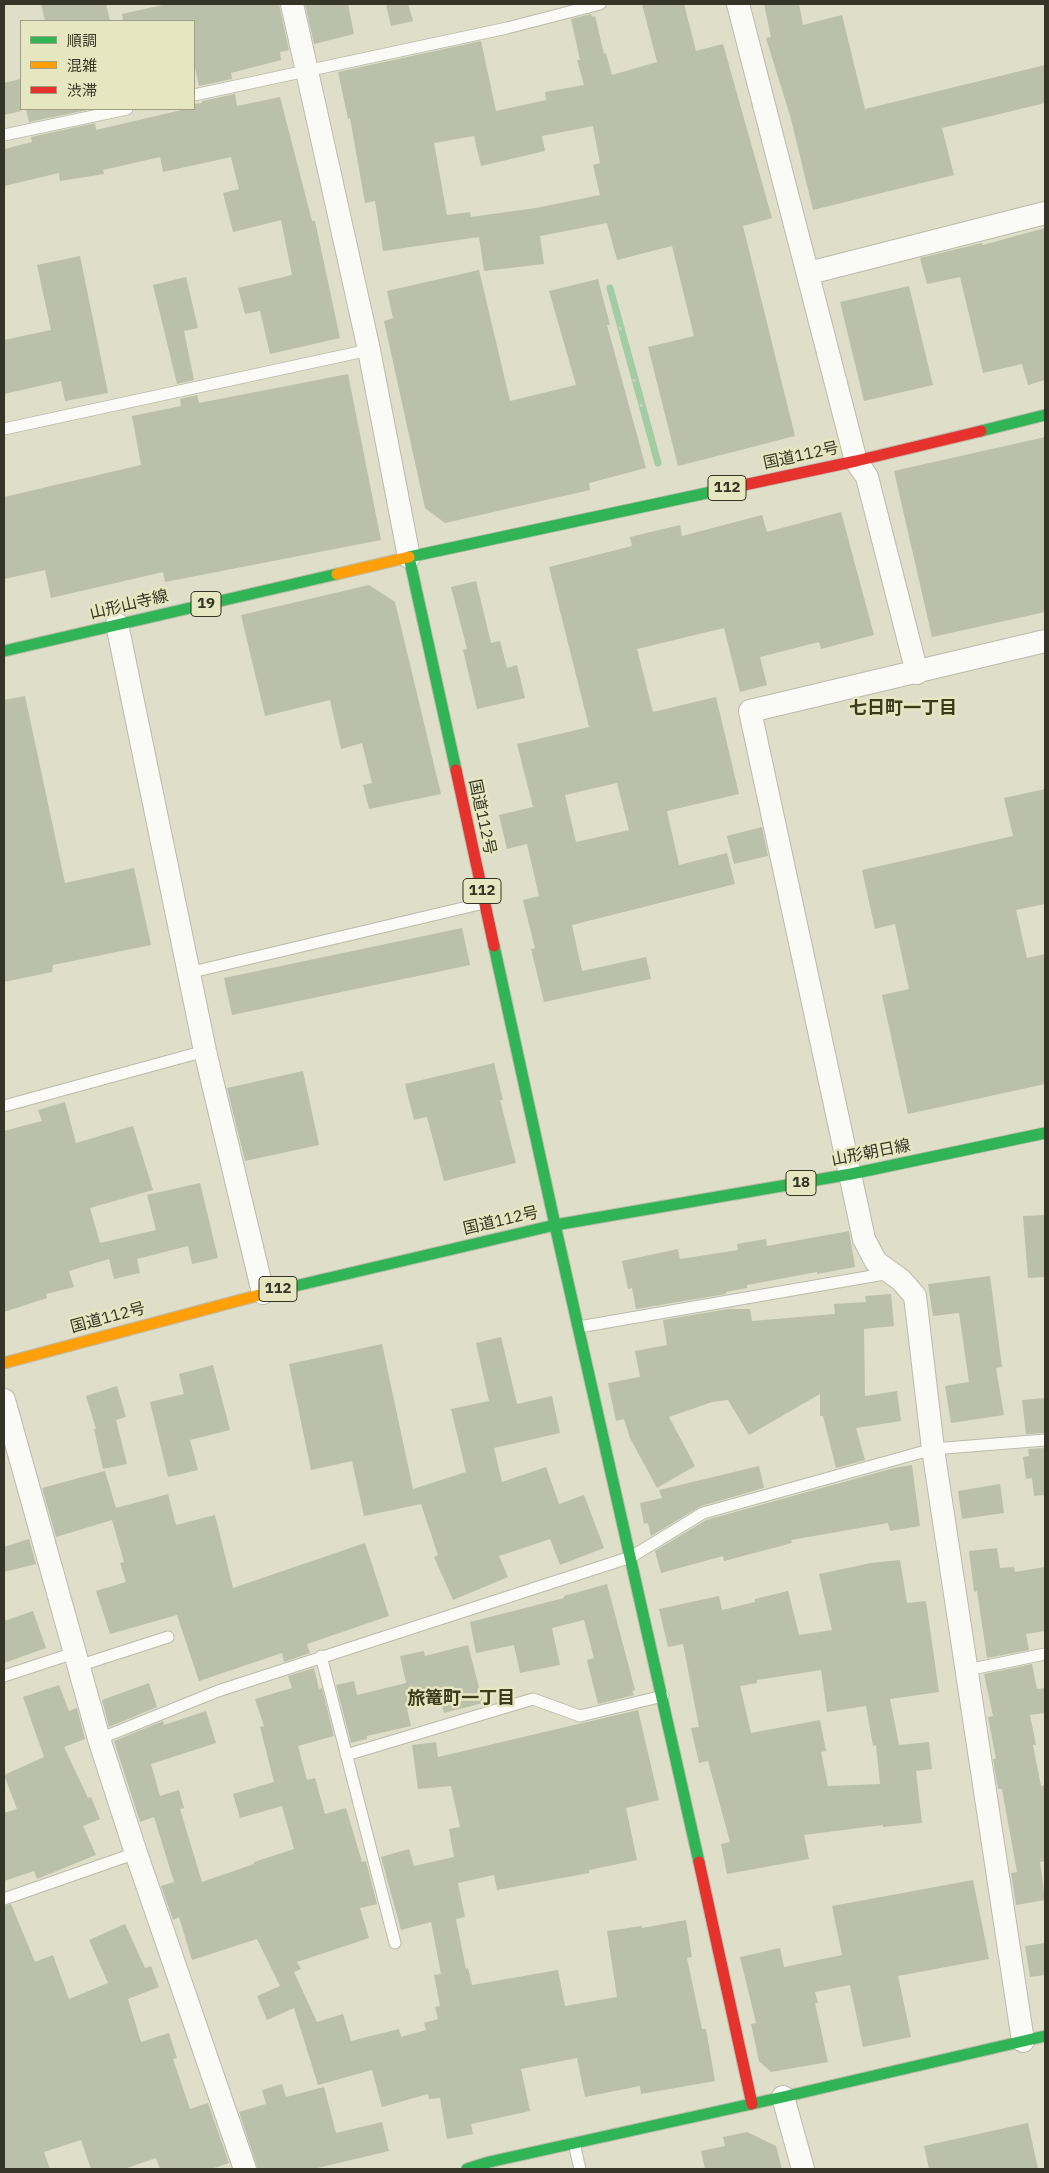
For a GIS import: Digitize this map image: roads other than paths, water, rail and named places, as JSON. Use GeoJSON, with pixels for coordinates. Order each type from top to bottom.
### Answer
{"type":"FeatureCollection","features":[{"type":"Feature","properties":{"kind":"main road","name":"国道112号"},"geometry":{"type":"LineString","coordinates":[[4,1362],[263,1293],[555,1225],[409,557],[856,460],[1045,415]]}},
{"type":"Feature","properties":{"kind":"main road","name":"山形山寺線"},"geometry":{"type":"LineString","coordinates":[[4,651],[409,557]]}},
{"type":"Feature","properties":{"kind":"main road","name":"山形朝日線"},"geometry":{"type":"LineString","coordinates":[[555,1225],[851,1174],[1045,1134]]}},
{"type":"Feature","properties":{"kind":"main road"},"geometry":{"type":"LineString","coordinates":[[555,1225],[663,1696],[752,2104]]}},
{"type":"Feature","properties":{"kind":"main road"},"geometry":{"type":"LineString","coordinates":[[467,2169],[489,2162],[783,2097],[1045,2036]]}},
{"type":"Feature","properties":{"kind":"street"},"geometry":{"type":"LineString","coordinates":[[292,4],[369,350],[409,557]]}},
{"type":"Feature","properties":{"kind":"street"},"geometry":{"type":"LineString","coordinates":[[738,4],[856,460],[867,477],[917,673]]}},
{"type":"Feature","properties":{"kind":"street"},"geometry":{"type":"LineString","coordinates":[[808,273],[1045,213]]}},
{"type":"Feature","properties":{"kind":"street"},"geometry":{"type":"LineString","coordinates":[[117,624],[205,1051],[263,1293]]}},
{"type":"Feature","properties":{"kind":"street"},"geometry":{"type":"LineString","coordinates":[[1023,2041],[933,1449],[915,1296],[901,1280],[876,1262],[864,1239],[750,711],[917,673],[1045,641]]}},
{"type":"Feature","properties":{"kind":"street"},"geometry":{"type":"LineString","coordinates":[[4,1400],[99,1739],[244,2169]]}},
{"type":"Feature","properties":{"kind":"street"},"geometry":{"type":"LineString","coordinates":[[783,2097],[803,2169]]}},
{"type":"Feature","properties":{"kind":"lane"},"geometry":{"type":"LineString","coordinates":[[195,94],[507,28],[600,4]]}},
{"type":"Feature","properties":{"kind":"lane"},"geometry":{"type":"LineString","coordinates":[[4,135],[122,110]]}},
{"type":"Feature","properties":{"kind":"lane"},"geometry":{"type":"LineString","coordinates":[[4,430],[369,350]]}},
{"type":"Feature","properties":{"kind":"lane"},"geometry":{"type":"LineString","coordinates":[[188,973],[484,903]]}},
{"type":"Feature","properties":{"kind":"lane"},"geometry":{"type":"LineString","coordinates":[[4,1106],[205,1051]]}},
{"type":"Feature","properties":{"kind":"lane"},"geometry":{"type":"LineString","coordinates":[[579,1327],[890,1273]]}},
{"type":"Feature","properties":{"kind":"lane"},"geometry":{"type":"LineString","coordinates":[[99,1739],[218,1691],[321,1656],[631,1557],[703,1513],[933,1449],[1045,1440]]}},
{"type":"Feature","properties":{"kind":"lane"},"geometry":{"type":"LineString","coordinates":[[4,1676],[168,1637]]}},
{"type":"Feature","properties":{"kind":"lane"},"geometry":{"type":"LineString","coordinates":[[967,1670],[1045,1654]]}},
{"type":"Feature","properties":{"kind":"lane"},"geometry":{"type":"LineString","coordinates":[[321,1656],[395,1943]]}},
{"type":"Feature","properties":{"kind":"lane"},"geometry":{"type":"LineString","coordinates":[[346,1754],[533,1699],[580,1716],[663,1696]]}},
{"type":"Feature","properties":{"kind":"lane"},"geometry":{"type":"LineString","coordinates":[[4,1899],[136,1853]]}},
{"type":"Feature","properties":{"kind":"lane"},"geometry":{"type":"LineString","coordinates":[[574,2143],[580,2169]]}},
{"type":"Feature","properties":{"kind":"waterway"},"geometry":{"type":"LineString","coordinates":[[610,288],[658,463]]}},
{"type":"Feature","properties":{"kind":"district","name":"七日町一丁目"},"geometry":{"type":"Point","coordinates":[903,709]}},
{"type":"Feature","properties":{"kind":"district","name":"旅篭町一丁目"},"geometry":{"type":"Point","coordinates":[461,1699]}}]}
